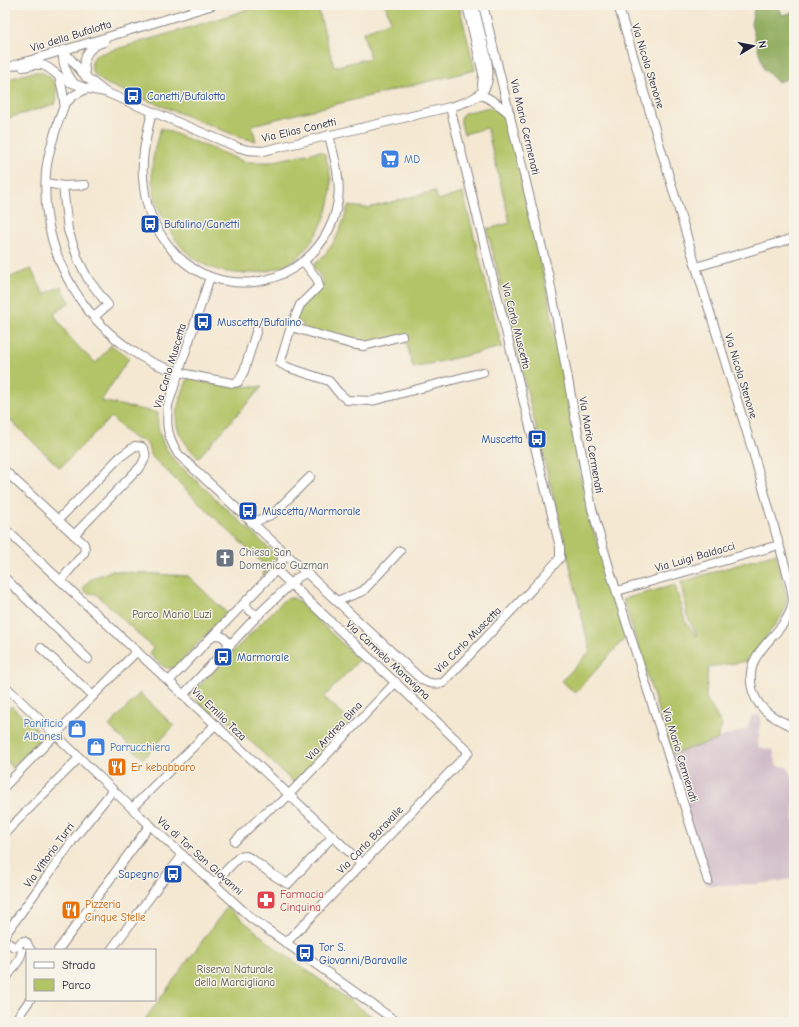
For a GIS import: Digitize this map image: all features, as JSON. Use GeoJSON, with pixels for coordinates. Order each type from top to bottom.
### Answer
{"type":"FeatureCollection","features":[{"type":"Feature","properties":{"kind":"street","name":"Via della Bufalotta"},"geometry":{"type":"LineString","coordinates":[[5,69],[127,30],[213,5]]}},
{"type":"Feature","properties":{"kind":"street"},"geometry":{"type":"LineString","coordinates":[[467,5],[489,70],[486,87],[479,94]]}},
{"type":"Feature","properties":{"kind":"street"},"geometry":{"type":"LineString","coordinates":[[474,5],[474,22],[483,78],[479,94]]}},
{"type":"Feature","properties":{"kind":"street","name":"Via Mario Cermenati"},"geometry":{"type":"LineString","coordinates":[[483,5],[549,277],[592,508],[708,881]]}},
{"type":"Feature","properties":{"kind":"street","name":"Via Nicola Stenone"},"geometry":{"type":"LineString","coordinates":[[618,5],[751,445],[779,545],[790,571],[792,608],[756,656],[752,671],[751,684],[757,701],[764,710],[777,719],[794,727]]}},
{"type":"Feature","properties":{"kind":"street"},"geometry":{"type":"LineString","coordinates":[[86,77],[85,61],[90,49],[97,44],[116,38],[127,30]]}},
{"type":"Feature","properties":{"kind":"street"},"geometry":{"type":"LineString","coordinates":[[63,50],[86,77],[106,92]]}},
{"type":"Feature","properties":{"kind":"street"},"geometry":{"type":"LineString","coordinates":[[63,50],[64,65],[68,74],[76,85]]}},
{"type":"Feature","properties":{"kind":"street"},"geometry":{"type":"LineString","coordinates":[[5,69],[41,65],[76,85],[86,89],[106,92]]}},
{"type":"Feature","properties":{"kind":"street"},"geometry":{"type":"LineString","coordinates":[[489,70],[502,80]]}},
{"type":"Feature","properties":{"kind":"street"},"geometry":{"type":"LineString","coordinates":[[59,76],[64,105],[49,150],[45,197],[49,224],[61,265],[69,282],[87,309],[119,340],[141,356],[178,372],[233,383],[238,382],[244,371],[257,329]]}},
{"type":"Feature","properties":{"kind":"street"},"geometry":{"type":"LineString","coordinates":[[64,105],[73,96],[86,89]]}},
{"type":"Feature","properties":{"kind":"street","name":"Via Elias Canetti"},"geometry":{"type":"LineString","coordinates":[[106,92],[237,147],[248,150],[266,150],[450,107],[468,101],[479,94]]}},
{"type":"Feature","properties":{"kind":"street"},"geometry":{"type":"LineString","coordinates":[[491,99],[505,92]]}},
{"type":"Feature","properties":{"kind":"street"},"geometry":{"type":"LineString","coordinates":[[479,94],[491,99],[510,114]]}},
{"type":"Feature","properties":{"kind":"street","name":"Via Carlo Muscetta"},"geometry":{"type":"LineString","coordinates":[[210,277],[168,405],[166,422],[168,433],[178,454],[421,679],[428,683],[435,684],[443,682],[560,558],[560,547],[450,107]]}},
{"type":"Feature","properties":{"kind":"street"},"geometry":{"type":"LineString","coordinates":[[152,112],[142,162],[144,188],[149,210],[158,229],[174,253],[190,266],[210,277],[235,282],[262,281],[281,275],[304,262],[325,237],[332,222],[337,205],[339,190],[338,177],[328,135]]}},
{"type":"Feature","properties":{"kind":"street"},"geometry":{"type":"LineString","coordinates":[[46,183],[63,186],[85,185]]}},
{"type":"Feature","properties":{"kind":"street"},"geometry":{"type":"LineString","coordinates":[[63,186],[68,230],[78,259],[88,279],[108,305],[94,317]]}},
{"type":"Feature","properties":{"kind":"street"},"geometry":{"type":"LineString","coordinates":[[696,267],[794,238]]}},
{"type":"Feature","properties":{"kind":"street"},"geometry":{"type":"LineString","coordinates":[[304,262],[317,279],[319,286],[300,305],[291,327],[280,363],[287,367],[329,381],[338,392],[348,400],[372,401],[483,372]]}},
{"type":"Feature","properties":{"kind":"street"},"geometry":{"type":"LineString","coordinates":[[291,327],[351,344],[364,346],[402,336]]}},
{"type":"Feature","properties":{"kind":"street"},"geometry":{"type":"LineString","coordinates":[[58,520],[120,457],[134,446],[142,447],[146,457],[141,466],[74,535]]}},
{"type":"Feature","properties":{"kind":"street"},"geometry":{"type":"LineString","coordinates":[[5,471],[84,544],[84,553],[61,580]]}},
{"type":"Feature","properties":{"kind":"street"},"geometry":{"type":"LineString","coordinates":[[252,522],[273,514],[310,477]]}},
{"type":"Feature","properties":{"kind":"street","name":"Via Emilio Teza"},"geometry":{"type":"LineString","coordinates":[[5,529],[169,681],[362,864]]}},
{"type":"Feature","properties":{"kind":"street","name":"Via Luigi Baldacci"},"geometry":{"type":"LineString","coordinates":[[617,591],[779,545]]}},
{"type":"Feature","properties":{"kind":"street"},"geometry":{"type":"LineString","coordinates":[[169,681],[276,570],[282,561],[282,551]]}},
{"type":"Feature","properties":{"kind":"street"},"geometry":{"type":"LineString","coordinates":[[337,601],[363,591],[400,551]]}},
{"type":"Feature","properties":{"kind":"street"},"geometry":{"type":"LineString","coordinates":[[276,570],[285,565],[296,564],[291,584]]}},
{"type":"Feature","properties":{"kind":"street","name":"Via Carmelo Maravigna"},"geometry":{"type":"LineString","coordinates":[[276,570],[469,752]]}},
{"type":"Feature","properties":{"kind":"street"},"geometry":{"type":"LineString","coordinates":[[183,695],[258,615],[297,578],[306,573]]}},
{"type":"Feature","properties":{"kind":"street"},"geometry":{"type":"LineString","coordinates":[[5,578],[88,659]]}},
{"type":"Feature","properties":{"kind":"street"},"geometry":{"type":"LineString","coordinates":[[246,602],[246,607],[258,615]]}},
{"type":"Feature","properties":{"kind":"street"},"geometry":{"type":"LineString","coordinates":[[214,635],[224,637],[228,642],[227,649]]}},
{"type":"Feature","properties":{"kind":"street"},"geometry":{"type":"LineString","coordinates":[[40,648],[93,696]]}},
{"type":"Feature","properties":{"kind":"street"},"geometry":{"type":"LineString","coordinates":[[5,786],[137,651]]}},
{"type":"Feature","properties":{"kind":"street","name":"Via Andrea Bina"},"geometry":{"type":"LineString","coordinates":[[235,841],[269,809],[281,804],[396,682]]}},
{"type":"Feature","properties":{"kind":"street","name":"Via di Tor San Giovanni"},"geometry":{"type":"LineString","coordinates":[[5,686],[150,825],[251,918],[396,1022]]}},
{"type":"Feature","properties":{"kind":"street"},"geometry":{"type":"LineString","coordinates":[[132,808],[215,725]]}},
{"type":"Feature","properties":{"kind":"street","name":"Via Carlo Baravalle"},"geometry":{"type":"LineString","coordinates":[[286,943],[469,752]]}},
{"type":"Feature","properties":{"kind":"street"},"geometry":{"type":"LineString","coordinates":[[5,833],[79,758]]}},
{"type":"Feature","properties":{"kind":"street","name":"Via Vittorio Turri"},"geometry":{"type":"LineString","coordinates":[[5,935],[76,836],[113,790]]}},
{"type":"Feature","properties":{"kind":"street"},"geometry":{"type":"LineString","coordinates":[[59,949],[150,825]]}},
{"type":"Feature","properties":{"kind":"street"},"geometry":{"type":"LineString","coordinates":[[214,883],[239,857],[246,856],[288,884],[333,836]]}},
{"type":"Feature","properties":{"kind":"street"},"geometry":{"type":"LineString","coordinates":[[112,949],[183,855]]}},
{"type":"Feature","properties":{"kind":"street"},"geometry":{"type":"LineString","coordinates":[[5,941],[12,946],[26,950],[5,980]]}},
{"type":"Feature","properties":{"kind":"street"},"geometry":{"type":"LineString","coordinates":[[14,1022],[29,1001]]}},
{"type":"Feature","properties":{"kind":"shaded area"},"geometry":{"type":"Polygon","coordinates":[[[761,715],[758,747],[773,750],[777,766],[788,767],[794,782],[794,879],[757,884],[707,885],[665,756],[747,729],[751,716],[761,715]]]}},
{"type":"Feature","properties":{"kind":"green space"},"geometry":{"type":"Polygon","coordinates":[[[259,5],[317,5],[334,67],[370,58],[363,32],[391,21],[385,5],[459,5],[475,70],[252,125],[256,141],[242,138],[109,85],[96,76],[92,69],[93,60],[96,55],[228,16],[259,5]]]}},
{"type":"Feature","properties":{"kind":"green space"},"geometry":{"type":"Polygon","coordinates":[[[755,5],[780,5],[782,15],[794,12],[794,77],[777,82],[764,69],[751,24],[755,5]]]}},
{"type":"Feature","properties":{"kind":"green space"},"geometry":{"type":"Polygon","coordinates":[[[33,72],[45,74],[53,81],[57,92],[55,104],[5,119],[5,80],[33,72]]]}},
{"type":"Feature","properties":{"kind":"green space"},"geometry":{"type":"Polygon","coordinates":[[[490,107],[501,111],[508,124],[548,295],[587,511],[627,636],[575,693],[562,681],[590,651],[487,229],[510,223],[487,128],[464,134],[461,123],[461,118],[464,113],[490,107]]]}},
{"type":"Feature","properties":{"kind":"green space"},"geometry":{"type":"Polygon","coordinates":[[[161,128],[245,162],[270,162],[320,151],[325,154],[331,181],[330,201],[325,218],[320,228],[305,250],[296,259],[284,266],[271,270],[249,273],[217,270],[197,261],[188,254],[170,231],[161,215],[154,191],[152,166],[161,128]]]}},
{"type":"Feature","properties":{"kind":"green space"},"geometry":{"type":"Polygon","coordinates":[[[435,191],[438,200],[463,193],[502,347],[413,368],[406,340],[363,350],[302,331],[303,323],[293,321],[301,303],[323,288],[322,279],[313,266],[331,246],[343,223],[348,206],[368,208],[435,191]]]}},
{"type":"Feature","properties":{"kind":"green space"},"geometry":{"type":"Polygon","coordinates":[[[31,269],[44,294],[61,286],[70,302],[54,314],[68,334],[90,358],[96,363],[111,345],[129,358],[101,401],[158,413],[159,433],[167,450],[175,461],[275,554],[276,557],[274,563],[263,576],[264,570],[261,562],[150,455],[149,449],[145,442],[131,436],[111,417],[60,468],[5,415],[5,279],[31,269]]]}},
{"type":"Feature","properties":{"kind":"green space"},"geometry":{"type":"Polygon","coordinates":[[[189,375],[220,385],[262,387],[198,458],[181,436],[177,427],[176,418],[180,400],[189,375]]]}},
{"type":"Feature","properties":{"kind":"green space"},"geometry":{"type":"Polygon","coordinates":[[[776,553],[787,598],[785,609],[781,617],[748,661],[708,667],[706,698],[722,725],[717,740],[672,754],[623,599],[675,585],[685,621],[697,637],[687,616],[681,582],[776,553]]]}},
{"type":"Feature","properties":{"kind":"green space","name":"Parco Mario Luzi"},"geometry":{"type":"Polygon","coordinates":[[[111,571],[188,576],[227,613],[175,667],[164,667],[149,653],[153,648],[96,594],[85,592],[83,588],[91,579],[111,571]]]}},
{"type":"Feature","properties":{"kind":"green space"},"geometry":{"type":"Polygon","coordinates":[[[293,598],[298,601],[359,660],[324,697],[351,722],[294,783],[217,709],[211,714],[200,704],[196,697],[196,693],[201,684],[284,600],[293,598]]]}},
{"type":"Feature","properties":{"kind":"green space"},"geometry":{"type":"Polygon","coordinates":[[[140,693],[174,726],[143,759],[109,726],[140,693]]]}},
{"type":"Feature","properties":{"kind":"green space"},"geometry":{"type":"Polygon","coordinates":[[[11,706],[45,736],[12,768],[5,758],[5,712],[11,706]]]}},
{"type":"Feature","properties":{"kind":"green space","name":"Riserva Naturale della Marcigliana"},"geometry":{"type":"Polygon","coordinates":[[[227,907],[278,950],[380,1022],[143,1022],[227,907]]]}},
{"type":"Feature","properties":{"kind":"place","name":"Canetti/Bufalotta"},"geometry":{"type":"Point","coordinates":[133,96]}},
{"type":"Feature","properties":{"kind":"place","name":"MD"},"geometry":{"type":"Point","coordinates":[390,159]}},
{"type":"Feature","properties":{"kind":"place","name":"Bufalino/Canetti"},"geometry":{"type":"Point","coordinates":[150,224]}},
{"type":"Feature","properties":{"kind":"place","name":"Muscetta/Bufalino"},"geometry":{"type":"Point","coordinates":[203,322]}},
{"type":"Feature","properties":{"kind":"place","name":"Muscetta"},"geometry":{"type":"Point","coordinates":[537,439]}},
{"type":"Feature","properties":{"kind":"place","name":"Muscetta/Marmorale"},"geometry":{"type":"Point","coordinates":[248,511]}},
{"type":"Feature","properties":{"kind":"place","name":"Chiesa San Domenico Guzman"},"geometry":{"type":"Point","coordinates":[225,558]}},
{"type":"Feature","properties":{"kind":"place","name":"Marmorale"},"geometry":{"type":"Point","coordinates":[223,657]}},
{"type":"Feature","properties":{"kind":"place","name":"Panificio Albanesi"},"geometry":{"type":"Point","coordinates":[77,729]}},
{"type":"Feature","properties":{"kind":"place","name":"Parrucchiera"},"geometry":{"type":"Point","coordinates":[96,747]}},
{"type":"Feature","properties":{"kind":"place","name":"Er kebabbaro"},"geometry":{"type":"Point","coordinates":[117,767]}},
{"type":"Feature","properties":{"kind":"place","name":"Sapegno"},"geometry":{"type":"Point","coordinates":[173,874]}},
{"type":"Feature","properties":{"kind":"place","name":"Farmacia Cinquina"},"geometry":{"type":"Point","coordinates":[266,900]}},
{"type":"Feature","properties":{"kind":"place","name":"Pizzeria Cinque Stelle"},"geometry":{"type":"Point","coordinates":[71,910]}},
{"type":"Feature","properties":{"kind":"place","name":"Tor S. Giovanni/Baravalle"},"geometry":{"type":"Point","coordinates":[305,953]}}]}
